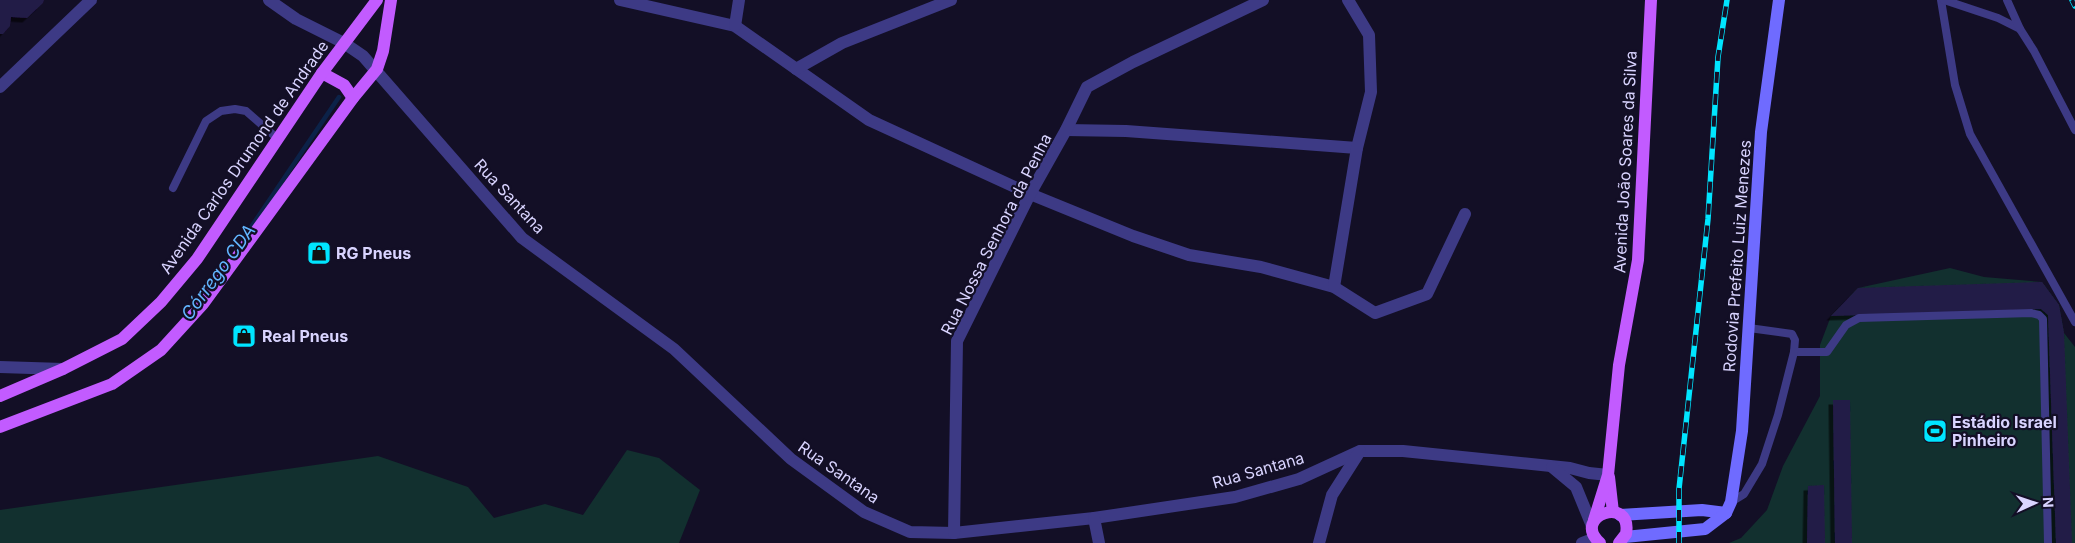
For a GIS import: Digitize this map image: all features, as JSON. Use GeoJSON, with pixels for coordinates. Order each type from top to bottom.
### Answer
{"type":"FeatureCollection","features":[{"type":"Feature","properties":{"kind":"main road","name":"Avenida Carlos Drumond de Andrade"},"geometry":{"type":"LineString","coordinates":[[0,396],[63,368],[122,338],[161,302],[197,259],[322,73],[377,0]]}},
{"type":"Feature","properties":{"kind":"main road"},"geometry":{"type":"LineString","coordinates":[[0,427],[112,384],[161,350],[203,304],[353,98],[377,69],[383,51],[391,0]]}},
{"type":"Feature","properties":{"kind":"main road","name":"Avenida João Soares da Silva"},"geometry":{"type":"LineString","coordinates":[[1595,532],[1608,475],[1620,365],[1638,260],[1651,0]]}},
{"type":"Feature","properties":{"kind":"main road","name":"Rodovia Prefeito Luiz Menezes"},"geometry":{"type":"LineString","coordinates":[[1728,508],[1742,431],[1761,132],[1779,0]]}},
{"type":"Feature","properties":{"kind":"main road"},"geometry":{"type":"LineString","coordinates":[[322,73],[344,85],[353,98]]}},
{"type":"Feature","properties":{"kind":"main road","name":"Avenida João Soares da Silva"},"geometry":{"type":"LineString","coordinates":[[1608,475],[1617,514],[1626,526],[1622,540]]}},
{"type":"Feature","properties":{"kind":"main road"},"geometry":{"type":"LineString","coordinates":[[1595,532],[1604,512],[1617,514],[1728,508]]}},
{"type":"Feature","properties":{"kind":"main road"},"geometry":{"type":"LineString","coordinates":[[1622,540],[1706,529],[1728,508]]}},
{"type":"Feature","properties":{"kind":"street"},"geometry":{"type":"LineString","coordinates":[[0,87],[91,0]]}},
{"type":"Feature","properties":{"kind":"street","name":"Rua Santana"},"geometry":{"type":"LineString","coordinates":[[270,0],[296,19],[364,56],[522,238],[674,349],[791,459],[864,512],[910,532],[954,533],[1094,518],[1235,497],[1299,478],[1360,451],[1403,450],[1570,468],[1608,475]]}},
{"type":"Feature","properties":{"kind":"street"},"geometry":{"type":"LineString","coordinates":[[620,0],[735,26],[869,120],[1030,194],[1133,236],[1189,255],[1261,267],[1334,288],[1375,313],[1427,294],[1464,214]]}},
{"type":"Feature","properties":{"kind":"street"},"geometry":{"type":"LineString","coordinates":[[735,26],[739,0]]}},
{"type":"Feature","properties":{"kind":"street"},"geometry":{"type":"LineString","coordinates":[[796,70],[842,43],[951,0]]}},
{"type":"Feature","properties":{"kind":"street","name":"Rua Nossa Senhora da Penha"},"geometry":{"type":"LineString","coordinates":[[954,533],[957,342],[1030,194],[1066,130],[1087,87],[1133,62],[1263,0]]}},
{"type":"Feature","properties":{"kind":"street"},"geometry":{"type":"LineString","coordinates":[[1334,288],[1357,148],[1371,92],[1368,35],[1348,0]]}},
{"type":"Feature","properties":{"kind":"street","name":"Rua Nossa Senhora da Penha"},"geometry":{"type":"LineString","coordinates":[[1066,130],[1126,132],[1357,148]]}},
{"type":"Feature","properties":{"kind":"street"},"geometry":{"type":"LineString","coordinates":[[0,367],[63,368]]}},
{"type":"Feature","properties":{"kind":"street"},"geometry":{"type":"LineString","coordinates":[[1318,543],[1332,494],[1360,451]]}},
{"type":"Feature","properties":{"kind":"street"},"geometry":{"type":"LineString","coordinates":[[1552,467],[1576,486],[1595,532],[1582,543]]}},
{"type":"Feature","properties":{"kind":"street"},"geometry":{"type":"LineString","coordinates":[[1094,518],[1099,543]]}},
{"type":"Feature","properties":{"kind":"lane"},"geometry":{"type":"LineString","coordinates":[[2020,29],[1998,18],[1942,0],[1955,84],[1970,134],[2075,322]]}},
{"type":"Feature","properties":{"kind":"lane"},"geometry":{"type":"LineString","coordinates":[[2007,0],[2020,29],[2034,50],[2075,130]]}},
{"type":"Feature","properties":{"kind":"lane"},"geometry":{"type":"LineString","coordinates":[[173,188],[206,121],[221,111],[246,111],[278,139]]}},
{"type":"Feature","properties":{"kind":"lane"},"geometry":{"type":"LineString","coordinates":[[1794,352],[1827,352],[1846,325],[1859,318],[2040,315],[2043,319],[2048,543]]}},
{"type":"Feature","properties":{"kind":"lane"},"geometry":{"type":"LineString","coordinates":[[1728,508],[1744,494],[1762,464],[1778,416],[1794,352],[1792,334],[1748,328]]}},
{"type":"Feature","properties":{"kind":"green space","name":"Estádio Israel Pinheiro"},"geometry":{"type":"Polygon","coordinates":[[[1950,268],[1984,277],[2042,282],[2059,305],[2064,333],[2075,347],[2075,543],[1729,543],[1741,538],[1767,510],[1783,466],[1820,396],[1820,345],[1831,316],[1858,288],[1950,268]]]}},
{"type":"Feature","properties":{"kind":"green space"},"geometry":{"type":"Polygon","coordinates":[[[627,450],[659,458],[700,490],[679,543],[0,543],[0,510],[378,456],[468,487],[494,518],[545,504],[583,515],[627,450]]]}},
{"type":"Feature","properties":{"kind":"building"},"geometry":{"type":"Polygon","coordinates":[[[0,0],[44,0],[27,18],[11,17],[10,26],[3,34],[0,34],[0,0]]]}},
{"type":"Feature","properties":{"kind":"building"},"geometry":{"type":"Polygon","coordinates":[[[2042,282],[2059,305],[2064,333],[2072,543],[2056,543],[2048,315],[2041,309],[1831,316],[1858,288],[2042,282]]]}},
{"type":"Feature","properties":{"kind":"building"},"geometry":{"type":"Polygon","coordinates":[[[1833,400],[1850,400],[1852,543],[1835,543],[1833,400]]]}},
{"type":"Feature","properties":{"kind":"building"},"geometry":{"type":"Polygon","coordinates":[[[1824,485],[1825,543],[1807,543],[1808,486],[1824,485]]]}},
{"type":"Feature","properties":{"kind":"waterway","name":"Córrego CDA"},"geometry":{"type":"LineString","coordinates":[[247,233],[339,97]]}},
{"type":"Feature","properties":{"kind":"railway"},"geometry":{"type":"LineString","coordinates":[[1679,543],[1679,489],[1708,219],[1718,57],[1727,0]]}},
{"type":"Feature","properties":{"kind":"railway"},"geometry":{"type":"LineString","coordinates":[[2072,0],[2075,6]]}},
{"type":"Feature","properties":{"kind":"place","name":"RG Pneus"},"geometry":{"type":"Point","coordinates":[319,253]}},
{"type":"Feature","properties":{"kind":"place","name":"Real Pneus"},"geometry":{"type":"Point","coordinates":[244,336]}},
{"type":"Feature","properties":{"kind":"place","name":"Estádio Israel Pinheiro"},"geometry":{"type":"Point","coordinates":[1935,431]}}]}
